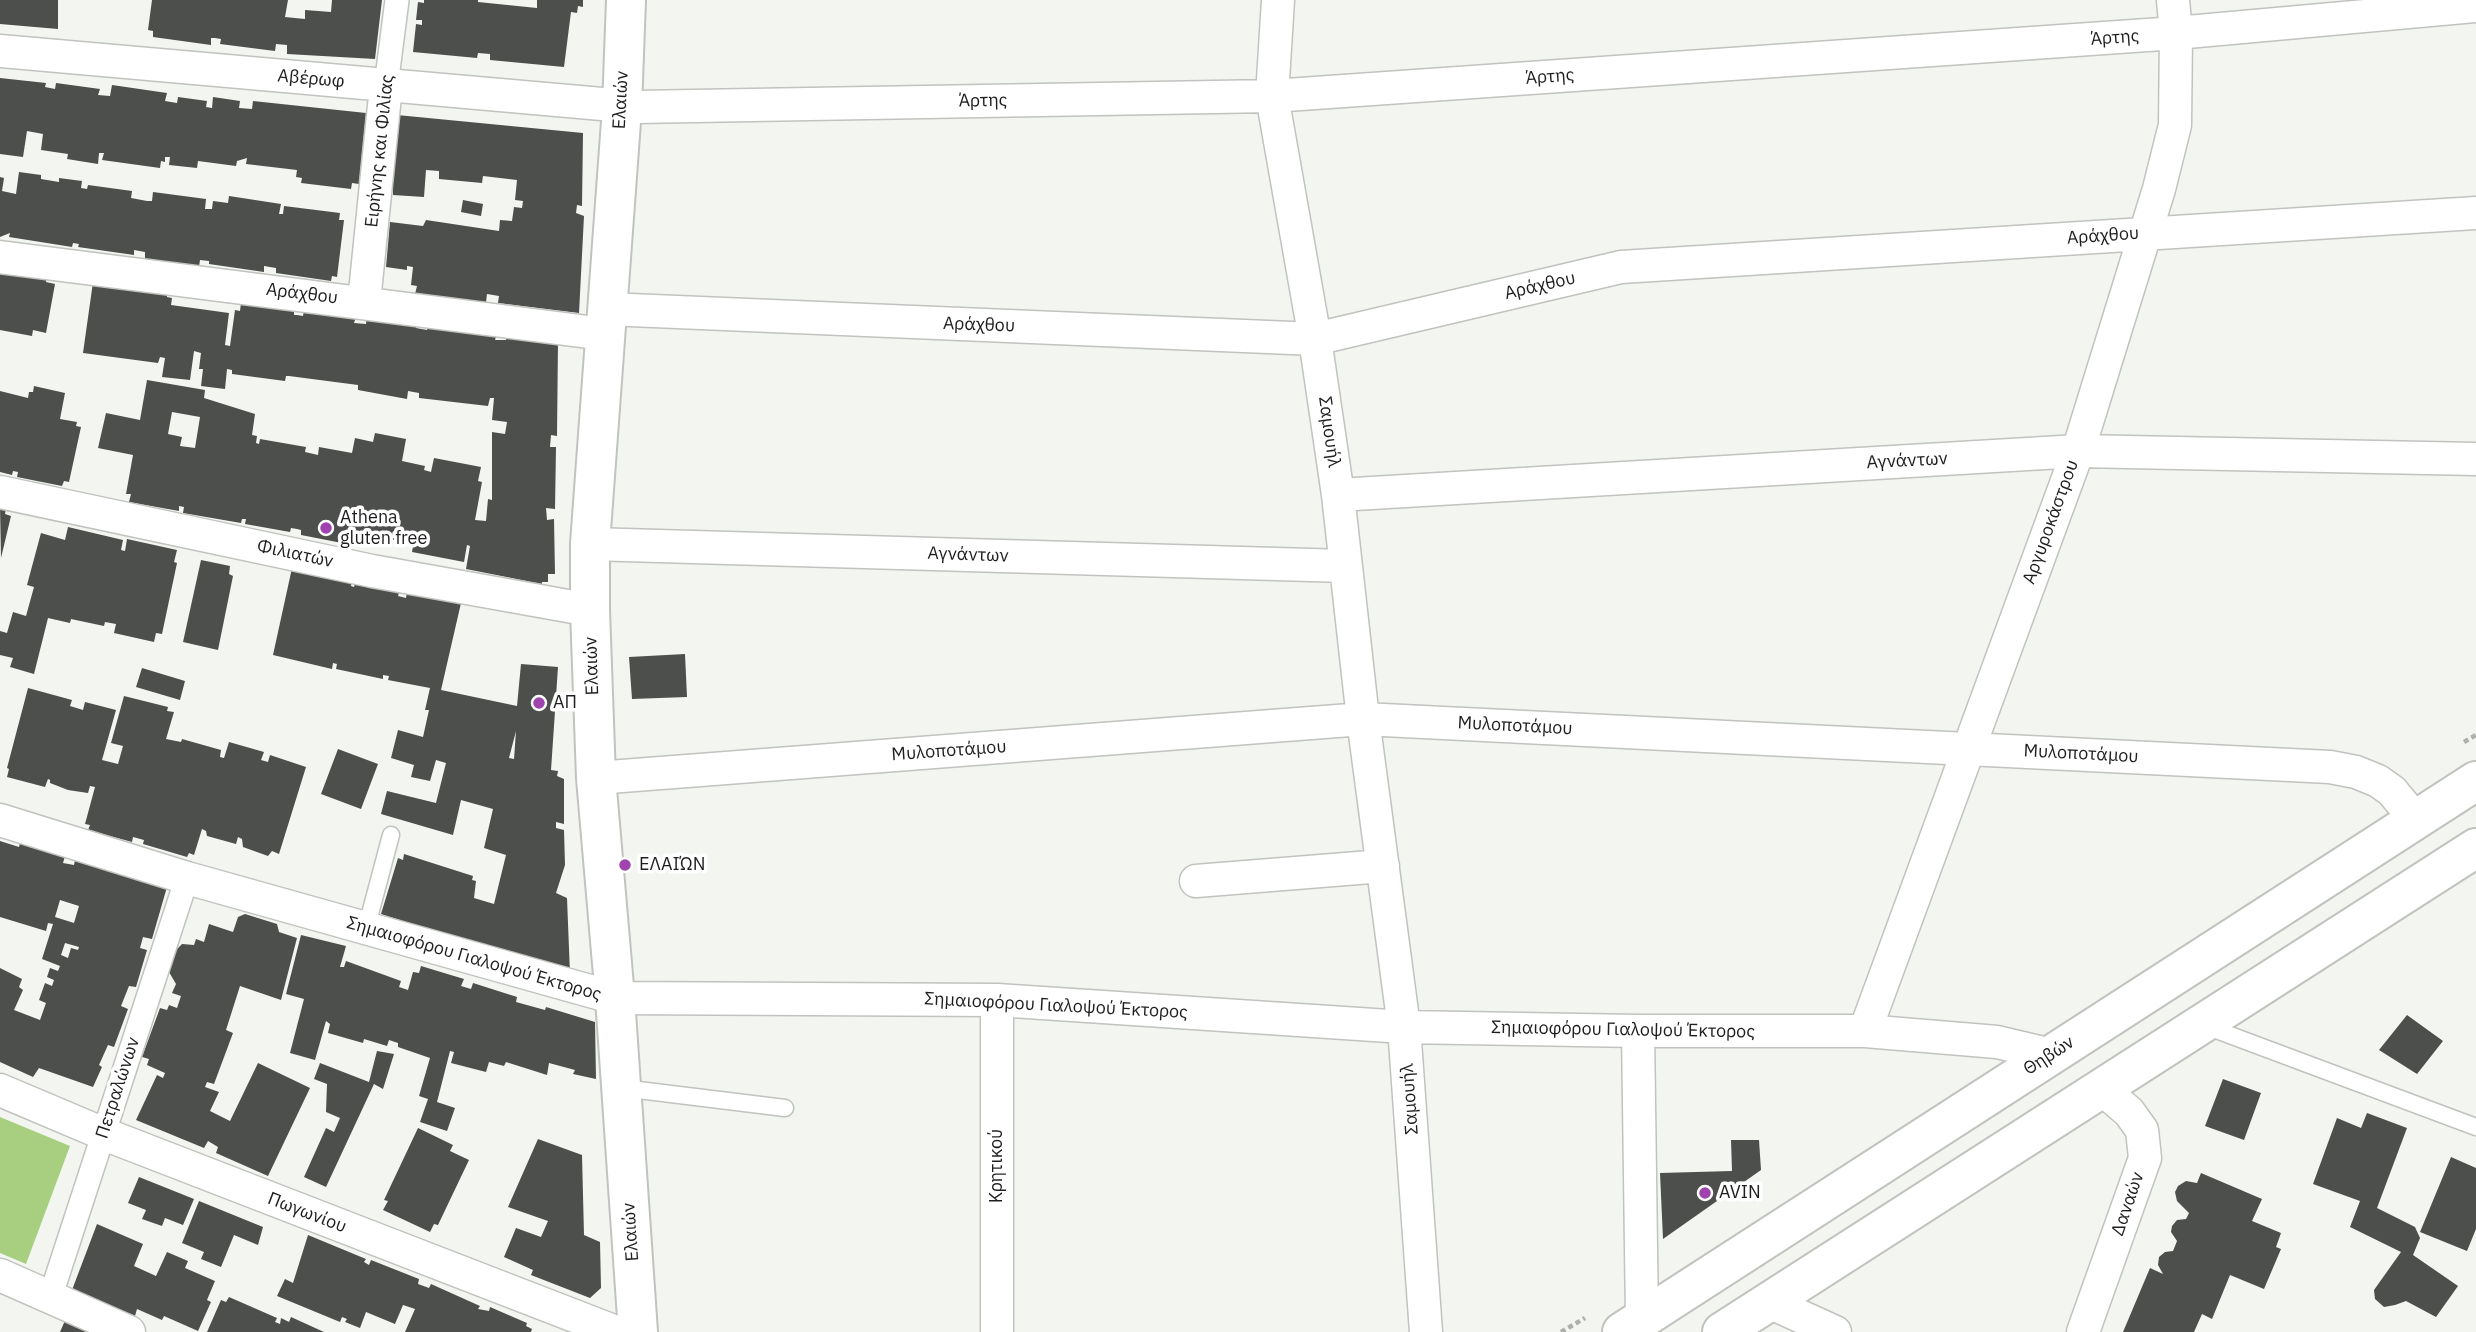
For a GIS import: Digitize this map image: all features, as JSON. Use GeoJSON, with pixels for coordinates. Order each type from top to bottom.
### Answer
{"type":"FeatureCollection","features":[{"type":"Feature","properties":{"kind":"main road","name":"Ελαιών"},"geometry":{"type":"LineString","coordinates":[[626,0],[590,544],[590,610],[596,778],[622,1088],[638,1332]]}},
{"type":"Feature","properties":{"kind":"main road","name":"Θηβών"},"geometry":{"type":"LineString","coordinates":[[1632,1326],[2476,781]]}},
{"type":"Feature","properties":{"kind":"main road"},"geometry":{"type":"LineString","coordinates":[[1722,1332],[2476,848]]}},
{"type":"Feature","properties":{"kind":"street","name":"Ειρήνης και Φιλίας"},"geometry":{"type":"LineString","coordinates":[[364,302],[397,0]]}},
{"type":"Feature","properties":{"kind":"street","name":"Σαμουήλ"},"geometry":{"type":"LineString","coordinates":[[1278,0],[1272,96],[1315,339],[1338,495],[1363,719],[1404,1027],[1426,1332]]}},
{"type":"Feature","properties":{"kind":"street","name":"Αργυροκάστρου"},"geometry":{"type":"LineString","coordinates":[[1865,1031],[2078,451],[2159,190],[2175,125],[2176,33],[2173,0]]}},
{"type":"Feature","properties":{"kind":"street","name":"Άρτης"},"geometry":{"type":"LineString","coordinates":[[621,107],[1272,96],[2176,33],[2476,6]]}},
{"type":"Feature","properties":{"kind":"street","name":"Αβέρωφ"},"geometry":{"type":"LineString","coordinates":[[0,51],[621,107]]}},
{"type":"Feature","properties":{"kind":"street","name":"Αράχθου"},"geometry":{"type":"LineString","coordinates":[[0,257],[364,302],[605,322],[1315,339],[1621,267],[2476,213]]}},
{"type":"Feature","properties":{"kind":"street","name":"Αγνάντων"},"geometry":{"type":"LineString","coordinates":[[1338,495],[2078,451],[2476,459]]}},
{"type":"Feature","properties":{"kind":"street","name":"Φιλιατών"},"geometry":{"type":"LineString","coordinates":[[0,492],[372,571],[590,610]]}},
{"type":"Feature","properties":{"kind":"street","name":"Αγνάντων"},"geometry":{"type":"LineString","coordinates":[[590,544],[1345,566]]}},
{"type":"Feature","properties":{"kind":"street","name":"Μυλοποτάμου"},"geometry":{"type":"LineString","coordinates":[[596,778],[1363,719],[2330,767],[2378,781],[2399,798],[2416,820]]}},
{"type":"Feature","properties":{"kind":"street","name":"Σημαιοφόρου Γιαλοψού Έκτορος"},"geometry":{"type":"LineString","coordinates":[[0,820],[187,878],[615,998],[997,1000],[1404,1027],[1865,1031],[1997,1042],[2052,1055]]}},
{"type":"Feature","properties":{"kind":"street"},"geometry":{"type":"LineString","coordinates":[[1196,881],[1382,866]]}},
{"type":"Feature","properties":{"kind":"street","name":"Πετραλώνων"},"geometry":{"type":"LineString","coordinates":[[50,1298],[187,878]]}},
{"type":"Feature","properties":{"kind":"street","name":"Κρητικού"},"geometry":{"type":"LineString","coordinates":[[997,1000],[997,1332]]}},
{"type":"Feature","properties":{"kind":"street"},"geometry":{"type":"LineString","coordinates":[[1632,1326],[1637,1031]]}},
{"type":"Feature","properties":{"kind":"street","name":"Δαναών"},"geometry":{"type":"LineString","coordinates":[[2083,1332],[2145,1158],[2142,1130],[2129,1112],[2102,1089]]}},
{"type":"Feature","properties":{"kind":"street","name":"Πωγωνίου"},"geometry":{"type":"LineString","coordinates":[[0,1090],[104,1134],[616,1332]]}},
{"type":"Feature","properties":{"kind":"street"},"geometry":{"type":"LineString","coordinates":[[0,1275],[129,1332]]}},
{"type":"Feature","properties":{"kind":"street"},"geometry":{"type":"LineString","coordinates":[[1769,1302],[1835,1332]]}},
{"type":"Feature","properties":{"kind":"lane"},"geometry":{"type":"LineString","coordinates":[[366,929],[391,835]]}},
{"type":"Feature","properties":{"kind":"lane"},"geometry":{"type":"LineString","coordinates":[[2202,1025],[2476,1127]]}},
{"type":"Feature","properties":{"kind":"lane"},"geometry":{"type":"LineString","coordinates":[[622,1088],[785,1108]]}},
{"type":"Feature","properties":{"kind":"green space"},"geometry":{"type":"Polygon","coordinates":[[[0,1117],[70,1146],[26,1264],[0,1253],[0,1117]]]}},
{"type":"Feature","properties":{"kind":"building"},"geometry":{"type":"Polygon","coordinates":[[[0,0],[58,0],[58,29],[0,24],[0,0]]]}},
{"type":"Feature","properties":{"kind":"building"},"geometry":{"type":"Polygon","coordinates":[[[152,0],[288,0],[285,17],[305,19],[305,10],[331,12],[332,0],[382,0],[375,59],[287,54],[287,45],[276,44],[275,51],[220,44],[221,39],[215,38],[211,38],[211,45],[153,37],[153,31],[148,30],[152,0]]]}},
{"type":"Feature","properties":{"kind":"building"},"geometry":{"type":"Polygon","coordinates":[[[424,0],[478,0],[537,8],[537,0],[583,0],[583,7],[578,6],[577,13],[571,12],[564,67],[490,60],[490,54],[478,53],[477,58],[413,52],[416,24],[422,25],[422,20],[416,20],[418,2],[424,3],[424,0]]]}},
{"type":"Feature","properties":{"kind":"building"},"geometry":{"type":"Polygon","coordinates":[[[0,78],[46,83],[45,87],[55,89],[56,83],[100,89],[98,95],[110,96],[112,85],[167,93],[165,101],[177,103],[178,97],[207,101],[206,107],[212,108],[213,97],[240,101],[239,108],[252,109],[253,101],[366,113],[359,184],[352,183],[351,189],[301,183],[302,178],[296,177],[297,170],[246,164],[247,158],[237,161],[236,166],[198,161],[197,168],[169,165],[170,157],[165,157],[160,168],[102,160],[104,153],[99,153],[98,164],[67,159],[68,154],[41,150],[43,134],[27,131],[23,157],[0,154],[0,78]]]}},
{"type":"Feature","properties":{"kind":"building"},"geometry":{"type":"Polygon","coordinates":[[[397,115],[583,133],[582,206],[577,205],[576,213],[584,216],[579,313],[498,303],[499,296],[487,294],[486,302],[415,294],[417,286],[411,285],[413,267],[407,266],[407,270],[386,267],[390,222],[423,226],[426,220],[499,231],[500,220],[512,221],[514,207],[522,208],[523,201],[515,200],[517,180],[483,176],[482,183],[439,179],[439,171],[426,170],[424,197],[393,195],[393,190],[390,189],[397,115]]]}},
{"type":"Feature","properties":{"kind":"building"},"geometry":{"type":"Polygon","coordinates":[[[19,172],[41,175],[41,179],[59,182],[59,178],[82,181],[81,188],[87,189],[88,185],[132,191],[131,198],[147,201],[152,201],[153,192],[206,199],[205,209],[212,209],[213,201],[228,203],[229,196],[281,204],[279,214],[283,214],[284,206],[340,213],[339,220],[344,220],[337,277],[332,276],[331,281],[276,273],[276,268],[264,266],[264,272],[209,264],[209,261],[200,260],[199,267],[145,259],[145,252],[134,250],[134,255],[78,247],[79,244],[73,243],[72,247],[9,237],[10,233],[0,237],[0,177],[4,178],[2,191],[16,194],[19,172]]]}},
{"type":"Feature","properties":{"kind":"building"},"geometry":{"type":"Polygon","coordinates":[[[463,200],[483,204],[481,216],[461,212],[463,200]]]}},
{"type":"Feature","properties":{"kind":"building"},"geometry":{"type":"Polygon","coordinates":[[[3,268],[47,275],[46,282],[55,284],[46,333],[33,330],[32,336],[0,330],[0,273],[3,268]]]}},
{"type":"Feature","properties":{"kind":"building"},"geometry":{"type":"Polygon","coordinates":[[[93,282],[167,292],[167,297],[172,298],[171,305],[229,313],[225,345],[230,346],[235,310],[240,311],[241,303],[294,310],[294,315],[303,316],[304,310],[356,317],[354,323],[366,324],[367,315],[417,323],[416,328],[427,330],[428,324],[497,334],[495,340],[506,340],[507,335],[558,341],[557,436],[551,435],[550,447],[556,447],[555,509],[546,508],[547,520],[554,519],[555,574],[548,574],[548,582],[542,584],[466,569],[470,546],[467,545],[464,562],[412,552],[415,535],[412,534],[411,543],[378,537],[377,544],[370,543],[365,547],[348,538],[347,544],[301,535],[301,530],[297,529],[291,528],[290,532],[245,524],[246,519],[242,519],[241,523],[183,513],[184,507],[179,506],[179,511],[129,502],[131,494],[126,494],[133,455],[98,448],[106,413],[140,420],[147,380],[205,390],[204,398],[255,414],[252,435],[257,436],[256,443],[259,444],[260,439],[306,447],[305,452],[318,455],[319,447],[352,453],[355,438],[373,442],[375,433],[406,439],[402,461],[425,466],[424,470],[431,472],[434,458],[481,467],[478,481],[482,482],[475,520],[486,521],[488,499],[492,500],[492,432],[505,434],[507,422],[492,420],[494,398],[490,398],[488,406],[419,398],[419,393],[408,391],[407,399],[358,390],[358,385],[289,376],[286,376],[285,381],[232,374],[232,370],[227,369],[225,389],[201,386],[201,353],[194,351],[190,380],[162,377],[165,358],[160,357],[158,363],[83,353],[93,282]],[[172,412],[168,434],[182,437],[180,446],[195,448],[200,417],[172,412]]]}},
{"type":"Feature","properties":{"kind":"building"},"geometry":{"type":"Polygon","coordinates":[[[34,386],[65,393],[60,419],[77,422],[76,426],[81,427],[69,482],[64,481],[62,486],[17,477],[18,472],[13,471],[12,475],[0,472],[0,391],[28,398],[34,386]]]}},
{"type":"Feature","properties":{"kind":"building"},"geometry":{"type":"Polygon","coordinates":[[[0,506],[6,508],[5,514],[11,516],[1,558],[0,506]]]}},
{"type":"Feature","properties":{"kind":"building"},"geometry":{"type":"Polygon","coordinates":[[[68,527],[123,540],[121,550],[125,551],[127,539],[177,550],[174,562],[177,563],[162,634],[156,633],[154,642],[114,633],[116,624],[105,622],[104,626],[71,619],[70,623],[48,618],[34,674],[10,667],[13,658],[0,655],[0,631],[7,633],[13,612],[26,616],[34,587],[27,585],[41,533],[65,540],[68,527]]]}},
{"type":"Feature","properties":{"kind":"building"},"geometry":{"type":"Polygon","coordinates":[[[201,560],[230,566],[229,574],[233,576],[218,650],[183,642],[201,560]]]}},
{"type":"Feature","properties":{"kind":"building"},"geometry":{"type":"Polygon","coordinates":[[[292,568],[352,581],[351,586],[354,587],[356,580],[400,589],[398,596],[406,598],[407,591],[461,603],[441,690],[517,706],[521,664],[558,667],[551,770],[558,771],[557,776],[564,779],[564,824],[556,822],[556,828],[564,830],[565,865],[556,893],[567,898],[570,974],[399,922],[400,920],[381,914],[398,858],[403,860],[404,854],[473,876],[472,880],[476,881],[474,898],[494,904],[506,855],[484,848],[493,809],[461,800],[453,835],[381,814],[387,791],[436,803],[446,763],[436,760],[430,781],[411,777],[414,765],[391,758],[398,730],[423,737],[429,710],[425,710],[430,688],[388,680],[389,676],[383,675],[383,679],[336,669],[337,664],[333,663],[332,669],[273,655],[292,568]],[[516,731],[509,758],[514,759],[516,731]]]}},
{"type":"Feature","properties":{"kind":"building"},"geometry":{"type":"Polygon","coordinates":[[[685,654],[687,697],[632,699],[629,657],[685,654]]]}},
{"type":"Feature","properties":{"kind":"building"},"geometry":{"type":"Polygon","coordinates":[[[142,668],[185,681],[180,700],[136,687],[142,668]]]}},
{"type":"Feature","properties":{"kind":"building"},"geometry":{"type":"Polygon","coordinates":[[[28,688],[72,700],[70,706],[83,710],[85,702],[116,710],[102,760],[118,764],[123,746],[111,743],[124,696],[168,707],[167,711],[174,712],[166,739],[181,742],[182,739],[221,750],[220,757],[224,758],[229,742],[264,752],[261,760],[268,762],[270,755],[306,767],[279,854],[272,851],[268,856],[243,847],[242,839],[238,837],[236,844],[207,836],[202,829],[194,855],[189,853],[187,857],[143,844],[144,840],[133,837],[132,842],[88,830],[90,825],[85,824],[95,787],[90,786],[88,793],[68,790],[50,783],[48,779],[45,787],[7,777],[28,688]]]}},
{"type":"Feature","properties":{"kind":"building"},"geometry":{"type":"Polygon","coordinates":[[[338,749],[378,764],[361,809],[321,794],[338,749]]]}},
{"type":"Feature","properties":{"kind":"building"},"geometry":{"type":"Polygon","coordinates":[[[0,841],[19,847],[20,843],[65,856],[63,863],[74,865],[75,860],[167,887],[152,939],[143,937],[140,948],[147,950],[136,987],[129,986],[121,1006],[128,1009],[114,1047],[108,1045],[93,1087],[39,1068],[33,1077],[0,1062],[0,968],[22,979],[19,987],[23,990],[14,1010],[40,1020],[46,1003],[39,1000],[45,983],[52,986],[54,980],[47,977],[50,968],[58,971],[60,966],[42,959],[53,924],[48,923],[46,931],[0,917],[0,841]],[[60,900],[55,917],[74,923],[79,906],[60,900]],[[65,943],[61,955],[68,958],[71,948],[78,950],[79,947],[65,943]]]}},
{"type":"Feature","properties":{"kind":"building"},"geometry":{"type":"Polygon","coordinates":[[[245,914],[277,924],[279,932],[297,938],[281,1000],[240,986],[226,1030],[233,1033],[214,1084],[207,1082],[205,1087],[219,1092],[210,1111],[230,1121],[258,1063],[310,1088],[268,1176],[216,1153],[218,1147],[208,1141],[204,1148],[136,1120],[157,1075],[163,1078],[165,1073],[147,1065],[149,1059],[142,1057],[160,1008],[167,1010],[169,1005],[177,1008],[181,996],[172,993],[176,984],[169,972],[172,954],[182,944],[194,945],[196,939],[204,942],[209,924],[233,932],[238,917],[245,914]]]}},
{"type":"Feature","properties":{"kind":"building"},"geometry":{"type":"Polygon","coordinates":[[[301,935],[346,946],[340,967],[344,967],[346,961],[401,981],[399,987],[408,990],[413,972],[419,973],[421,966],[464,979],[461,986],[471,989],[473,983],[517,997],[516,1002],[545,1010],[546,1007],[595,1022],[596,1079],[573,1074],[575,1070],[549,1063],[547,1075],[506,1062],[504,1066],[489,1062],[486,1072],[451,1063],[454,1052],[450,1051],[437,1102],[455,1108],[447,1131],[420,1122],[428,1099],[419,1096],[430,1058],[398,1047],[398,1043],[389,1040],[387,1046],[364,1039],[363,1043],[328,1033],[330,1024],[326,1021],[315,1060],[290,1053],[304,999],[286,994],[301,935]]]}},
{"type":"Feature","properties":{"kind":"building"},"geometry":{"type":"Polygon","coordinates":[[[2407,1015],[2443,1041],[2417,1074],[2379,1050],[2407,1015]]]}},
{"type":"Feature","properties":{"kind":"building"},"geometry":{"type":"Polygon","coordinates":[[[377,1051],[394,1054],[383,1089],[374,1084],[326,1187],[304,1177],[326,1128],[334,1132],[340,1118],[326,1112],[327,1084],[314,1079],[320,1063],[369,1082],[377,1051]]]}},
{"type":"Feature","properties":{"kind":"building"},"geometry":{"type":"Polygon","coordinates":[[[2223,1079],[2261,1093],[2244,1140],[2205,1126],[2223,1079]]]}},
{"type":"Feature","properties":{"kind":"building"},"geometry":{"type":"Polygon","coordinates":[[[2367,1113],[2407,1128],[2377,1208],[2415,1227],[2420,1238],[2413,1255],[2458,1286],[2436,1317],[2406,1301],[2384,1307],[2375,1299],[2374,1290],[2401,1252],[2350,1227],[2360,1201],[2313,1184],[2337,1118],[2361,1128],[2367,1113]]]}},
{"type":"Feature","properties":{"kind":"building"},"geometry":{"type":"Polygon","coordinates":[[[418,1128],[453,1145],[450,1151],[469,1160],[438,1225],[434,1224],[430,1232],[383,1210],[388,1201],[384,1200],[418,1128]]]}},
{"type":"Feature","properties":{"kind":"building"},"geometry":{"type":"Polygon","coordinates":[[[538,1139],[582,1155],[584,1235],[600,1242],[601,1288],[590,1298],[531,1275],[533,1270],[504,1257],[516,1228],[541,1237],[548,1221],[508,1207],[538,1139]]]}},
{"type":"Feature","properties":{"kind":"building"},"geometry":{"type":"Polygon","coordinates":[[[1731,1140],[1759,1140],[1761,1170],[1663,1239],[1660,1173],[1732,1171],[1731,1140]]]}},
{"type":"Feature","properties":{"kind":"building"},"geometry":{"type":"Polygon","coordinates":[[[2451,1157],[2476,1168],[2476,1229],[2467,1251],[2420,1232],[2451,1157]]]}},
{"type":"Feature","properties":{"kind":"building"},"geometry":{"type":"Polygon","coordinates":[[[2201,1173],[2262,1199],[2252,1221],[2281,1233],[2276,1247],[2281,1249],[2264,1289],[2230,1275],[2212,1319],[2202,1314],[2194,1332],[2123,1332],[2150,1268],[2163,1274],[2158,1265],[2159,1257],[2165,1252],[2173,1251],[2177,1241],[2171,1232],[2172,1226],[2177,1220],[2186,1219],[2189,1213],[2177,1201],[2175,1192],[2178,1186],[2186,1181],[2197,1183],[2201,1173]]]}},
{"type":"Feature","properties":{"kind":"building"},"geometry":{"type":"Polygon","coordinates":[[[139,1177],[194,1199],[183,1225],[165,1218],[162,1226],[142,1219],[146,1210],[128,1203],[139,1177]]]}},
{"type":"Feature","properties":{"kind":"building"},"geometry":{"type":"Polygon","coordinates":[[[199,1201],[263,1227],[258,1245],[234,1235],[221,1267],[201,1259],[204,1252],[182,1243],[199,1201]]]}},
{"type":"Feature","properties":{"kind":"building"},"geometry":{"type":"Polygon","coordinates":[[[97,1224],[143,1244],[134,1266],[156,1276],[167,1252],[188,1261],[185,1268],[215,1281],[207,1300],[211,1302],[198,1331],[164,1316],[162,1320],[137,1309],[135,1316],[72,1290],[97,1224]]]}},
{"type":"Feature","properties":{"kind":"building"},"geometry":{"type":"Polygon","coordinates":[[[308,1235],[366,1259],[364,1262],[369,1265],[371,1260],[419,1279],[418,1284],[429,1288],[431,1284],[480,1306],[478,1309],[489,1311],[490,1307],[527,1323],[526,1326],[532,1329],[531,1332],[405,1332],[415,1309],[403,1305],[395,1324],[366,1312],[360,1328],[345,1322],[347,1319],[342,1317],[340,1322],[277,1296],[285,1279],[293,1283],[308,1235]]]}},
{"type":"Feature","properties":{"kind":"building"},"geometry":{"type":"Polygon","coordinates":[[[229,1297],[277,1318],[275,1322],[280,1324],[281,1318],[289,1322],[291,1317],[324,1332],[207,1332],[221,1300],[226,1302],[229,1297]]]}},
{"type":"Feature","properties":{"kind":"building"},"geometry":{"type":"Polygon","coordinates":[[[67,1316],[102,1332],[60,1332],[67,1316]]]}},
{"type":"Feature","properties":{"kind":"place","name":"Athena gluten free"},"geometry":{"type":"Point","coordinates":[326,528]}},
{"type":"Feature","properties":{"kind":"place","name":"ΑΠ"},"geometry":{"type":"Point","coordinates":[539,703]}},
{"type":"Feature","properties":{"kind":"place","name":"ΕΛΑΙΏΝ"},"geometry":{"type":"Point","coordinates":[625,865]}},
{"type":"Feature","properties":{"kind":"place","name":"AVIN"},"geometry":{"type":"Point","coordinates":[1705,1193]}}]}
